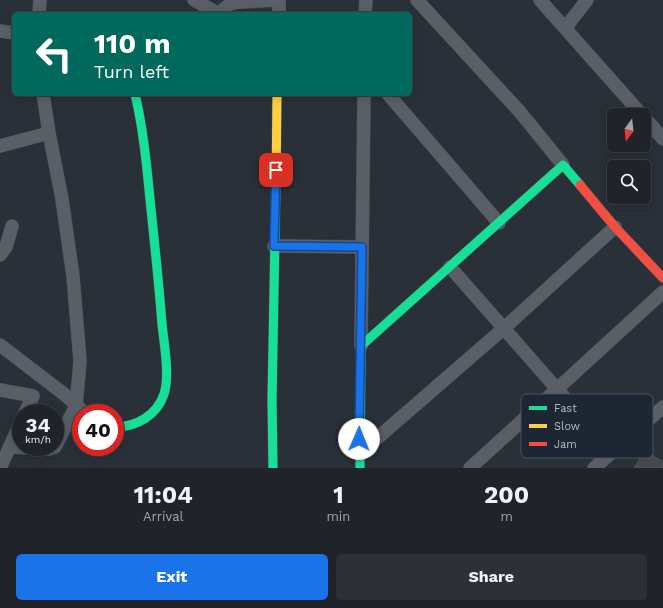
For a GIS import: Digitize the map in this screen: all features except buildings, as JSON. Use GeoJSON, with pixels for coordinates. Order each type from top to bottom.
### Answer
{"type":"FeatureCollection","features":[{"type":"Feature","properties":{"kind":"street"},"geometry":{"type":"LineString","coordinates":[[39,12],[40,0]]}},
{"type":"Feature","properties":{"kind":"street"},"geometry":{"type":"LineString","coordinates":[[194,0],[215,12]]}},
{"type":"Feature","properties":{"kind":"street"},"geometry":{"type":"LineString","coordinates":[[220,12],[230,4],[279,0],[278,12]]}},
{"type":"Feature","properties":{"kind":"street"},"geometry":{"type":"LineString","coordinates":[[365,12],[366,0]]}},
{"type":"Feature","properties":{"kind":"street"},"geometry":{"type":"LineString","coordinates":[[416,0],[520,112],[615,227],[663,278]]}},
{"type":"Feature","properties":{"kind":"street"},"geometry":{"type":"LineString","coordinates":[[540,0],[566,27],[636,108]]}},
{"type":"Feature","properties":{"kind":"street"},"geometry":{"type":"LineString","coordinates":[[566,27],[587,0]]}},
{"type":"Feature","properties":{"kind":"street"},"geometry":{"type":"LineString","coordinates":[[0,31],[12,33]]}},
{"type":"Feature","properties":{"kind":"street"},"geometry":{"type":"LineString","coordinates":[[43,96],[62,199],[73,276],[80,362],[80,404]]}},
{"type":"Feature","properties":{"kind":"street"},"geometry":{"type":"LineString","coordinates":[[124,427],[137,424],[147,418],[164,396],[165,384],[163,324],[143,139],[135,96]]}},
{"type":"Feature","properties":{"kind":"street"},"geometry":{"type":"LineString","coordinates":[[273,468],[272,400],[277,96]]}},
{"type":"Feature","properties":{"kind":"street"},"geometry":{"type":"LineString","coordinates":[[360,468],[364,96]]}},
{"type":"Feature","properties":{"kind":"street"},"geometry":{"type":"LineString","coordinates":[[390,96],[499,223]]}},
{"type":"Feature","properties":{"kind":"street"},"geometry":{"type":"LineString","coordinates":[[651,125],[663,139]]}},
{"type":"Feature","properties":{"kind":"street"},"geometry":{"type":"LineString","coordinates":[[0,146],[49,133]]}},
{"type":"Feature","properties":{"kind":"street"},"geometry":{"type":"LineString","coordinates":[[362,346],[563,165]]}},
{"type":"Feature","properties":{"kind":"street"},"geometry":{"type":"LineString","coordinates":[[0,255],[6,247],[12,226]]}},
{"type":"Feature","properties":{"kind":"street"},"geometry":{"type":"LineString","coordinates":[[359,454],[503,329],[615,227]]}},
{"type":"Feature","properties":{"kind":"street"},"geometry":{"type":"LineString","coordinates":[[274,246],[362,247]]}},
{"type":"Feature","properties":{"kind":"street"},"geometry":{"type":"LineString","coordinates":[[450,266],[503,329],[561,394]]}},
{"type":"Feature","properties":{"kind":"street"},"geometry":{"type":"LineString","coordinates":[[551,394],[663,292]]}},
{"type":"Feature","properties":{"kind":"street"},"geometry":{"type":"LineString","coordinates":[[0,345],[42,379],[64,394],[75,404]]}},
{"type":"Feature","properties":{"kind":"street"},"geometry":{"type":"LineString","coordinates":[[29,404],[42,379]]}},
{"type":"Feature","properties":{"kind":"street"},"geometry":{"type":"LineString","coordinates":[[0,390],[33,396]]}},
{"type":"Feature","properties":{"kind":"street"},"geometry":{"type":"LineString","coordinates":[[653,416],[663,407]]}},
{"type":"Feature","properties":{"kind":"street"},"geometry":{"type":"LineString","coordinates":[[64,433],[72,421]]}},
{"type":"Feature","properties":{"kind":"street"},"geometry":{"type":"LineString","coordinates":[[470,468],[521,422]]}},
{"type":"Feature","properties":{"kind":"street"},"geometry":{"type":"LineString","coordinates":[[0,468],[12,443]]}},
{"type":"Feature","properties":{"kind":"street"},"geometry":{"type":"LineString","coordinates":[[594,468],[605,458]]}},
{"type":"Feature","properties":{"kind":"traffic: fast"},"geometry":{"type":"LineString","coordinates":[[124,426],[138,422],[151,414],[161,401],[166,387],[166,359],[147,165],[135,96]]}},
{"type":"Feature","properties":{"kind":"traffic: fast"},"geometry":{"type":"LineString","coordinates":[[360,468],[361,346],[563,165],[580,185]]}},
{"type":"Feature","properties":{"kind":"traffic: fast"},"geometry":{"type":"LineString","coordinates":[[273,468],[272,400],[276,183]]}},
{"type":"Feature","properties":{"kind":"traffic: slow"},"geometry":{"type":"LineString","coordinates":[[276,183],[277,96]]}},
{"type":"Feature","properties":{"kind":"traffic: jam"},"geometry":{"type":"LineString","coordinates":[[580,185],[615,227],[663,278]]}},
{"type":"Feature","properties":{"kind":"route"},"geometry":{"type":"LineString","coordinates":[[276,170],[274,246],[362,247],[362,346],[359,439]]}}]}
